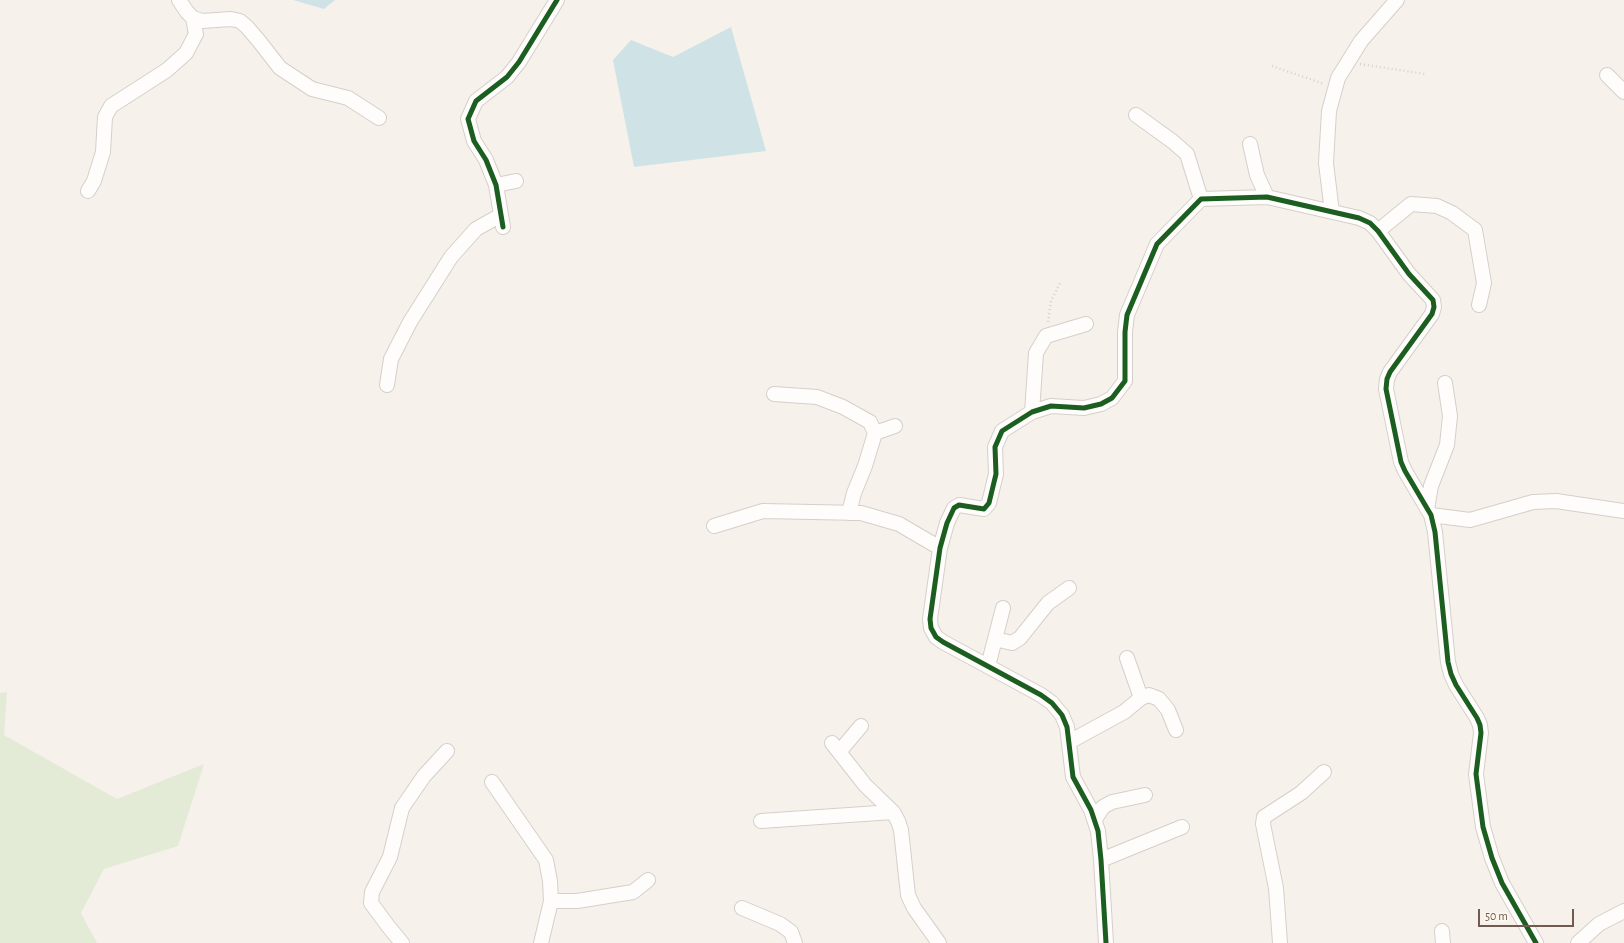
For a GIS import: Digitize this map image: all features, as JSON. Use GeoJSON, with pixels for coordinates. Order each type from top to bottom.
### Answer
{"type":"FeatureCollection","features":[{"type":"Feature","properties":{"kind":"street"},"geometry":{"type":"LineString","coordinates":[[179,0],[186,12],[194,18],[202,21],[231,19],[240,22],[255,36],[280,68],[312,89],[348,98],[379,118]]}},
{"type":"Feature","properties":{"kind":"street"},"geometry":{"type":"LineString","coordinates":[[387,385],[391,359],[410,322],[451,257],[476,229],[502,221],[496,185],[486,160],[474,141],[468,119],[476,101],[507,77],[519,62],[557,0]]}},
{"type":"Feature","properties":{"kind":"street"},"geometry":{"type":"LineString","coordinates":[[1332,212],[1326,162],[1329,111],[1338,78],[1361,41],[1397,0]]}},
{"type":"Feature","properties":{"kind":"street"},"geometry":{"type":"LineString","coordinates":[[88,191],[94,181],[104,152],[105,117],[111,106],[167,70],[186,53],[196,34],[194,18]]}},
{"type":"Feature","properties":{"kind":"street"},"geometry":{"type":"LineString","coordinates":[[1607,75],[1624,92]]}},
{"type":"Feature","properties":{"kind":"street"},"geometry":{"type":"LineString","coordinates":[[1136,115],[1188,154],[1201,199]]}},
{"type":"Feature","properties":{"kind":"street"},"geometry":{"type":"LineString","coordinates":[[1250,144],[1257,175],[1267,198]]}},
{"type":"Feature","properties":{"kind":"street"},"geometry":{"type":"LineString","coordinates":[[496,185],[516,181]]}},
{"type":"Feature","properties":{"kind":"street"},"geometry":{"type":"LineString","coordinates":[[1106,943],[1098,831],[1095,819],[1071,768],[1067,727],[1062,715],[1052,703],[1041,695],[936,637],[931,628],[930,608],[940,548],[946,523],[954,508],[959,505],[984,509],[989,503],[996,474],[995,446],[1002,431],[1032,412],[1051,406],[1084,408],[1101,404],[1112,398],[1125,381],[1125,332],[1127,315],[1157,244],[1201,199],[1267,198],[1359,218],[1370,223],[1378,231],[1409,274],[1433,300],[1434,307],[1432,314],[1390,372],[1387,379],[1386,389],[1401,462],[1429,512],[1435,532],[1448,662],[1451,674],[1480,725],[1481,733],[1476,774],[1484,827],[1492,858],[1502,883],[1536,943]]}},
{"type":"Feature","properties":{"kind":"street"},"geometry":{"type":"LineString","coordinates":[[1378,231],[1411,204],[1437,206],[1452,213],[1475,230],[1484,283],[1479,305]]}},
{"type":"Feature","properties":{"kind":"street"},"geometry":{"type":"LineString","coordinates":[[1032,412],[1036,353],[1046,336],[1086,324]]}},
{"type":"Feature","properties":{"kind":"street"},"geometry":{"type":"LineString","coordinates":[[1429,512],[1431,486],[1447,445],[1450,416],[1445,383]]}},
{"type":"Feature","properties":{"kind":"street"},"geometry":{"type":"LineString","coordinates":[[774,394],[817,397],[844,407],[870,422],[875,433],[865,466],[854,493],[849,513]]}},
{"type":"Feature","properties":{"kind":"street"},"geometry":{"type":"LineString","coordinates":[[875,433],[895,426]]}},
{"type":"Feature","properties":{"kind":"street"},"geometry":{"type":"LineString","coordinates":[[1429,512],[1470,520],[1533,502],[1556,501],[1624,511]]}},
{"type":"Feature","properties":{"kind":"street"},"geometry":{"type":"LineString","coordinates":[[714,526],[763,511],[861,514],[899,524],[940,548]]}},
{"type":"Feature","properties":{"kind":"street"},"geometry":{"type":"LineString","coordinates":[[995,639],[1012,643],[1020,638],[1048,603],[1069,588]]}},
{"type":"Feature","properties":{"kind":"street"},"geometry":{"type":"LineString","coordinates":[[988,666],[1003,608]]}},
{"type":"Feature","properties":{"kind":"street"},"geometry":{"type":"LineString","coordinates":[[1127,658],[1141,698]]}},
{"type":"Feature","properties":{"kind":"street"},"geometry":{"type":"LineString","coordinates":[[1069,742],[1124,712],[1141,698],[1149,695],[1159,699],[1168,710],[1176,730]]}},
{"type":"Feature","properties":{"kind":"street"},"geometry":{"type":"LineString","coordinates":[[861,726],[835,748],[865,785],[892,812],[898,821],[901,830],[908,894],[914,908],[939,943]]}},
{"type":"Feature","properties":{"kind":"street"},"geometry":{"type":"LineString","coordinates":[[402,943],[371,903],[372,892],[390,857],[402,808],[424,776],[447,750]]}},
{"type":"Feature","properties":{"kind":"street"},"geometry":{"type":"LineString","coordinates":[[1280,943],[1276,888],[1262,824],[1264,817],[1301,793],[1324,772]]}},
{"type":"Feature","properties":{"kind":"street"},"geometry":{"type":"LineString","coordinates":[[492,782],[546,860],[550,881],[551,900],[541,943]]}},
{"type":"Feature","properties":{"kind":"street"},"geometry":{"type":"LineString","coordinates":[[1095,819],[1102,807],[1112,802],[1145,795]]}},
{"type":"Feature","properties":{"kind":"street"},"geometry":{"type":"LineString","coordinates":[[760,821],[892,812]]}},
{"type":"Feature","properties":{"kind":"street"},"geometry":{"type":"LineString","coordinates":[[1101,860],[1182,827]]}},
{"type":"Feature","properties":{"kind":"street"},"geometry":{"type":"LineString","coordinates":[[551,900],[577,901],[633,892],[648,880]]}},
{"type":"Feature","properties":{"kind":"street"},"geometry":{"type":"LineString","coordinates":[[742,908],[780,924],[791,932],[795,943]]}},
{"type":"Feature","properties":{"kind":"street"},"geometry":{"type":"LineString","coordinates":[[1578,943],[1600,924],[1624,911]]}},
{"type":"Feature","properties":{"kind":"path"},"geometry":{"type":"LineString","coordinates":[[1348,62],[1425,74]]}},
{"type":"Feature","properties":{"kind":"path"},"geometry":{"type":"LineString","coordinates":[[1272,66],[1335,88]]}},
{"type":"Feature","properties":{"kind":"path"},"geometry":{"type":"LineString","coordinates":[[1046,336],[1051,301],[1061,281]]}},
{"type":"Feature","properties":{"kind":"green space"},"geometry":{"type":"Polygon","coordinates":[[[7,692],[4,735],[117,799],[204,764],[178,846],[104,869],[81,913],[97,943],[0,943],[0,693],[7,692]]]}},
{"type":"Feature","properties":{"kind":"shaded area"},"geometry":{"type":"Polygon","coordinates":[[[293,0],[335,0],[324,9],[293,0]]]}},
{"type":"Feature","properties":{"kind":"shaded area"},"geometry":{"type":"Polygon","coordinates":[[[731,27],[766,151],[634,167],[613,60],[631,40],[673,57],[731,27]]]}},
{"type":"Feature","properties":{"kind":"cycle path"},"geometry":{"type":"LineString","coordinates":[[503,227],[496,185],[486,160],[474,141],[468,119],[476,101],[507,77],[519,62],[557,0]]}},
{"type":"Feature","properties":{"kind":"cycle path"},"geometry":{"type":"LineString","coordinates":[[1106,943],[1098,831],[1091,810],[1073,777],[1067,727],[1062,715],[1052,703],[1041,695],[936,637],[931,628],[930,619],[940,548],[947,523],[954,508],[959,505],[984,509],[989,503],[996,474],[995,447],[1002,431],[1032,412],[1051,406],[1084,408],[1101,404],[1112,398],[1125,381],[1125,332],[1127,315],[1157,244],[1201,199],[1267,197],[1359,218],[1370,223],[1378,231],[1409,274],[1433,300],[1434,307],[1432,314],[1390,372],[1387,379],[1386,389],[1401,462],[1431,515],[1435,532],[1448,662],[1451,674],[1480,725],[1481,733],[1476,774],[1483,827],[1492,858],[1502,883],[1536,943]]}}]}
